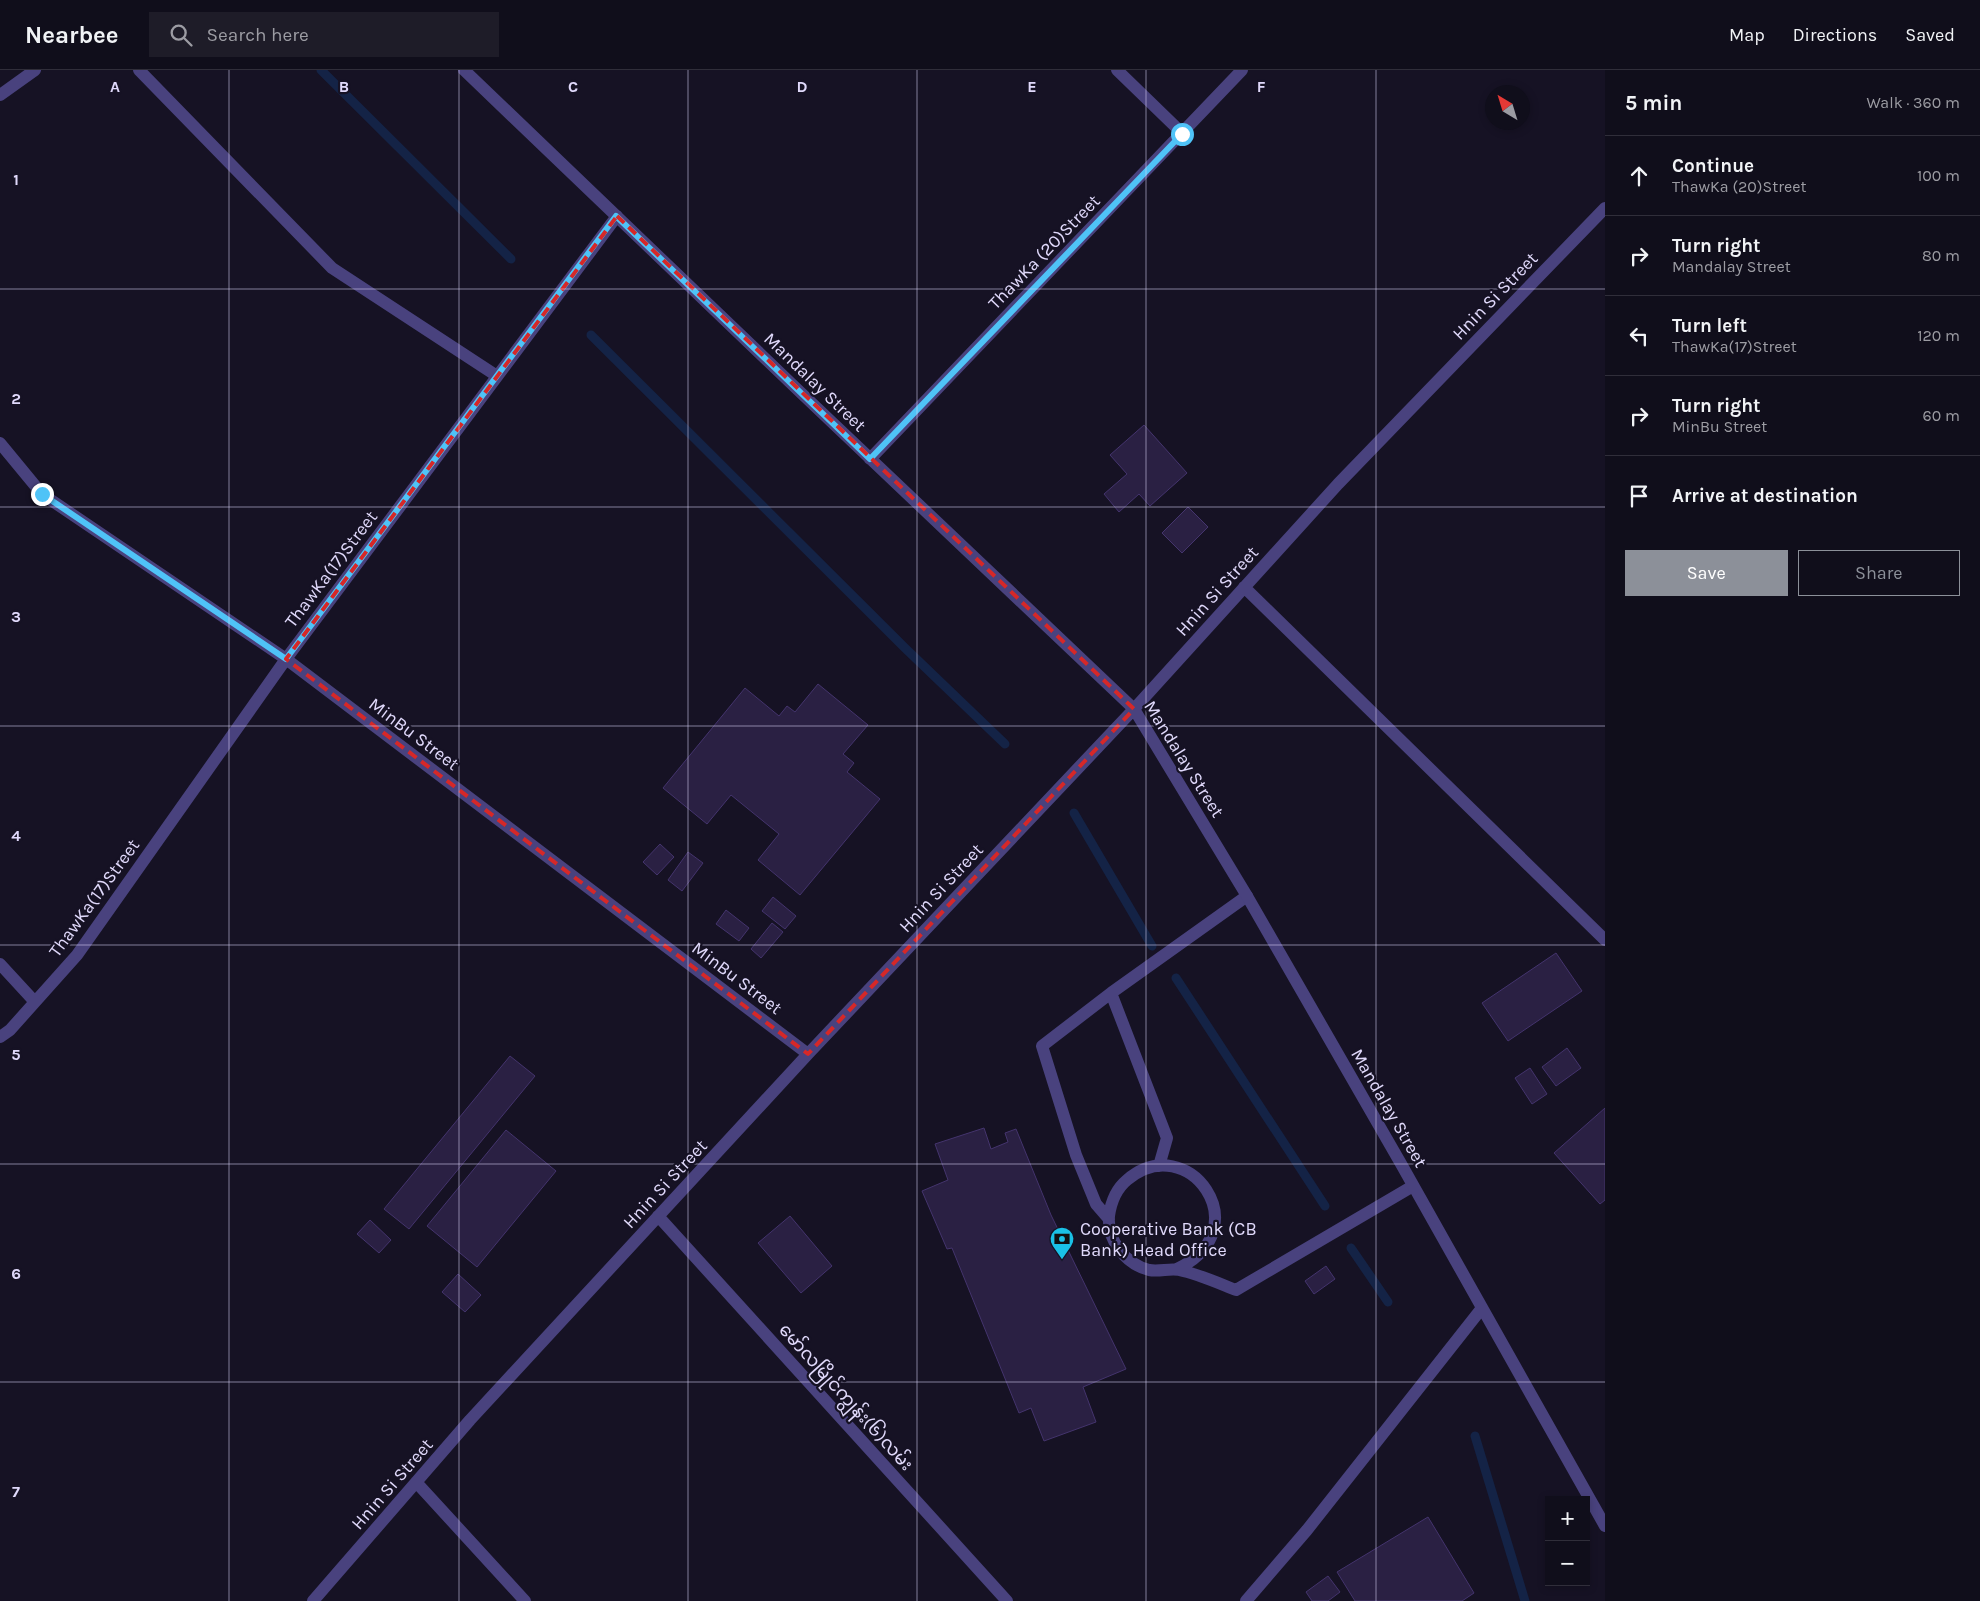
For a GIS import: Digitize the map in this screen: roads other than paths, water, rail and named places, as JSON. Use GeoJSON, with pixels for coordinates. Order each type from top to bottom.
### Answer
{"type":"FeatureCollection","features":[{"type":"Feature","properties":{"kind":"street"},"geometry":{"type":"LineString","coordinates":[[0,96],[35,70]]}},
{"type":"Feature","properties":{"kind":"street"},"geometry":{"type":"LineString","coordinates":[[139,70],[332,268],[497,376]]}},
{"type":"Feature","properties":{"kind":"street","name":"Mandalay Street"},"geometry":{"type":"LineString","coordinates":[[464,70],[1134,709],[1248,896],[1605,1526]]}},
{"type":"Feature","properties":{"kind":"street"},"geometry":{"type":"LineString","coordinates":[[1116,70],[1182,134]]}},
{"type":"Feature","properties":{"kind":"street","name":"ThawKa (20)Street"},"geometry":{"type":"LineString","coordinates":[[870,459],[1242,70]]}},
{"type":"Feature","properties":{"kind":"street","name":"Hnin Si Street"},"geometry":{"type":"LineString","coordinates":[[313,1601],[470,1420],[808,1054],[1134,709],[1338,484],[1605,208]]}},
{"type":"Feature","properties":{"kind":"street","name":"ThawKa(17)Street"},"geometry":{"type":"LineString","coordinates":[[0,1037],[10,1030],[78,954],[286,659],[616,216]]}},
{"type":"Feature","properties":{"kind":"street","name":"MinBu Street"},"geometry":{"type":"LineString","coordinates":[[0,443],[42,494],[286,659],[808,1054]]}},
{"type":"Feature","properties":{"kind":"street"},"geometry":{"type":"LineString","coordinates":[[1244,588],[1605,940]]}},
{"type":"Feature","properties":{"kind":"street"},"geometry":{"type":"LineString","coordinates":[[1109,1219],[1096,1204],[1076,1155],[1042,1046],[1111,993],[1248,896]]}},
{"type":"Feature","properties":{"kind":"street"},"geometry":{"type":"LineString","coordinates":[[0,964],[35,1002]]}},
{"type":"Feature","properties":{"kind":"street"},"geometry":{"type":"LineString","coordinates":[[1111,993],[1167,1138],[1159,1166]]}},
{"type":"Feature","properties":{"kind":"street"},"geometry":{"type":"LineString","coordinates":[[1159,1166],[1185,1171],[1196,1178],[1206,1188],[1212,1201],[1215,1215],[1214,1229],[1209,1242],[1201,1254],[1177,1270],[1163,1272],[1149,1270],[1136,1265],[1125,1257],[1116,1246],[1109,1219],[1115,1193],[1123,1183],[1134,1174],[1146,1168],[1159,1166]]}},
{"type":"Feature","properties":{"kind":"street"},"geometry":{"type":"LineString","coordinates":[[1177,1270],[1236,1290],[1413,1186]]}},
{"type":"Feature","properties":{"kind":"street","name":"မော်လမြိုင်ကျွန်း(၆)လမ်း"},"geometry":{"type":"LineString","coordinates":[[658,1216],[1007,1601]]}},
{"type":"Feature","properties":{"kind":"street"},"geometry":{"type":"LineString","coordinates":[[1246,1601],[1307,1530],[1482,1308]]}},
{"type":"Feature","properties":{"kind":"street"},"geometry":{"type":"LineString","coordinates":[[416,1482],[525,1601]]}},
{"type":"Feature","properties":{"kind":"waterway"},"geometry":{"type":"LineString","coordinates":[[321,70],[511,259]]}},
{"type":"Feature","properties":{"kind":"waterway"},"geometry":{"type":"LineString","coordinates":[[591,335],[905,648],[1005,744]]}},
{"type":"Feature","properties":{"kind":"waterway"},"geometry":{"type":"LineString","coordinates":[[1074,813],[1152,946]]}},
{"type":"Feature","properties":{"kind":"waterway"},"geometry":{"type":"LineString","coordinates":[[1176,978],[1325,1206]]}},
{"type":"Feature","properties":{"kind":"waterway"},"geometry":{"type":"LineString","coordinates":[[1351,1248],[1388,1302]]}},
{"type":"Feature","properties":{"kind":"waterway"},"geometry":{"type":"LineString","coordinates":[[1475,1436],[1525,1601]]}},
{"type":"Feature","properties":{"kind":"place","name":"Cooperative Bank (CB Bank) Head Office"},"geometry":{"type":"Point","coordinates":[1062,1260]}}]}
